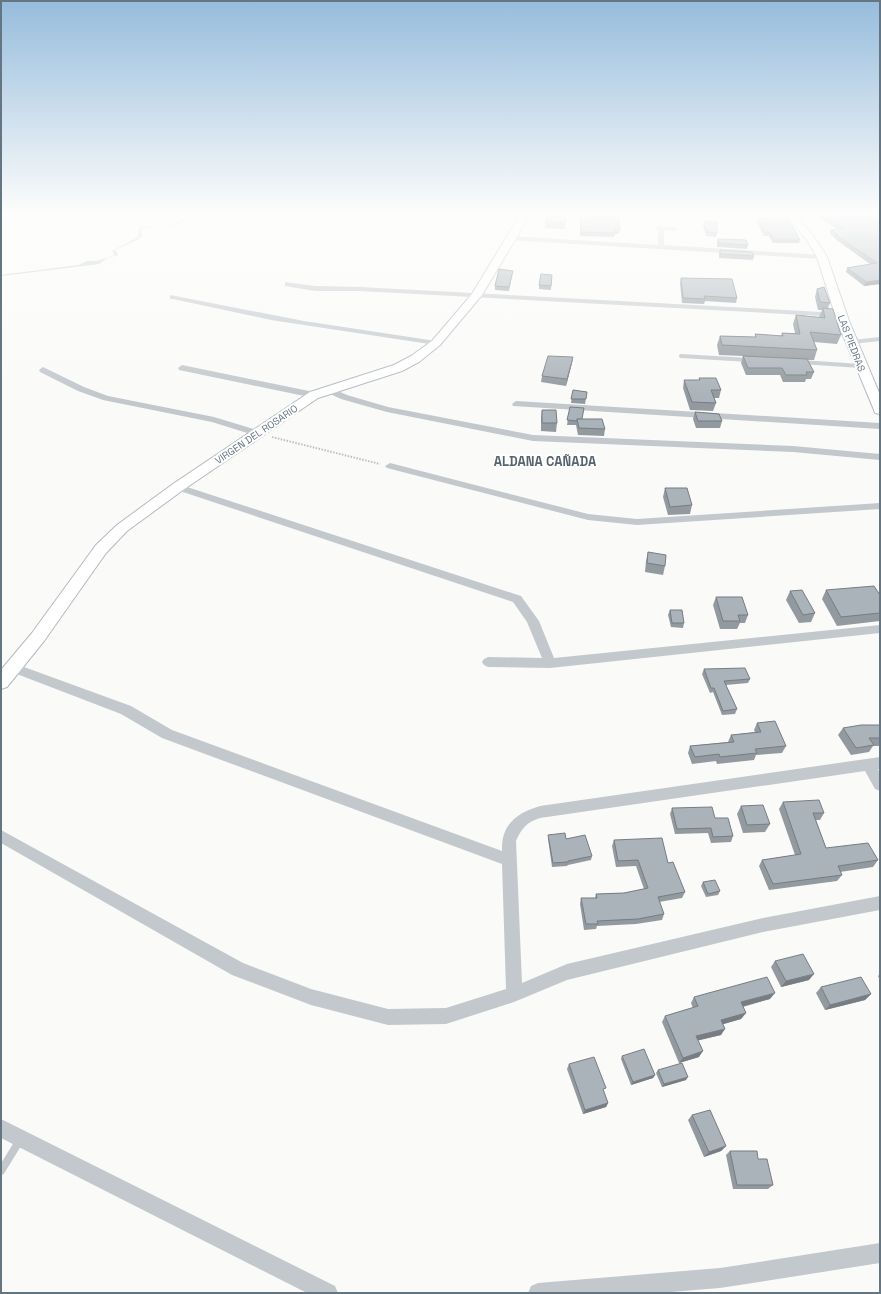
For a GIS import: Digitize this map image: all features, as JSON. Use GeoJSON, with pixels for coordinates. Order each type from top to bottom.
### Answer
{"type":"FeatureCollection","features":[{"type":"Feature","properties":{"kind":"street","name":"VIRGEN DEL ROSARIO"},"geometry":{"type":"LineString","coordinates":[[1,682],[38,637],[101,549],[122,528],[178,487],[314,395],[398,368],[415,359],[436,342],[477,295],[488,275]]}},
{"type":"Feature","properties":{"kind":"street","name":"LAS PIEDRAS"},"geometry":{"type":"LineString","coordinates":[[828,275],[841,315],[880,410]]}},
{"type":"Feature","properties":{"kind":"street"},"geometry":{"type":"LineString","coordinates":[[288,284],[307,288],[360,289],[841,315]]}},
{"type":"Feature","properties":{"kind":"street"},"geometry":{"type":"LineString","coordinates":[[173,297],[281,320],[436,342]]}},
{"type":"Feature","properties":{"kind":"street"},"geometry":{"type":"LineString","coordinates":[[852,342],[880,339]]}},
{"type":"Feature","properties":{"kind":"street"},"geometry":{"type":"LineString","coordinates":[[182,368],[314,395]]}},
{"type":"Feature","properties":{"kind":"street"},"geometry":{"type":"LineString","coordinates":[[43,370],[81,389],[106,398],[214,420],[257,433]]}},
{"type":"Feature","properties":{"kind":"street"},"geometry":{"type":"LineString","coordinates":[[329,390],[344,397],[387,409],[533,438],[793,449],[880,457]]}},
{"type":"Feature","properties":{"kind":"street"},"geometry":{"type":"LineString","coordinates":[[516,404],[880,426]]}},
{"type":"Feature","properties":{"kind":"street"},"geometry":{"type":"LineString","coordinates":[[390,466],[588,517],[637,522],[880,506]]}},
{"type":"Feature","properties":{"kind":"street"},"geometry":{"type":"LineString","coordinates":[[178,487],[517,599],[529,612],[541,635],[550,663]]}},
{"type":"Feature","properties":{"kind":"street"},"geometry":{"type":"LineString","coordinates":[[488,662],[550,663],[880,629]]}},
{"type":"Feature","properties":{"kind":"street"},"geometry":{"type":"LineString","coordinates":[[13,668],[126,710],[167,734],[509,860]]}},
{"type":"Feature","properties":{"kind":"street"},"geometry":{"type":"LineString","coordinates":[[514,994],[509,841],[516,824],[528,816],[540,812],[874,764],[880,785]]}},
{"type":"Feature","properties":{"kind":"street"},"geometry":{"type":"LineString","coordinates":[[1,836],[238,969],[311,997],[388,1017],[446,1016],[514,994],[568,972],[763,925],[880,902]]}},
{"type":"Feature","properties":{"kind":"street"},"geometry":{"type":"LineString","coordinates":[[1,1128],[328,1293]]}},
{"type":"Feature","properties":{"kind":"street"},"geometry":{"type":"LineString","coordinates":[[538,1293],[720,1278],[880,1253]]}},
{"type":"Feature","properties":{"kind":"lane"},"geometry":{"type":"LineString","coordinates":[[681,356],[759,360]]}},
{"type":"Feature","properties":{"kind":"lane"},"geometry":{"type":"LineString","coordinates":[[798,362],[861,366]]}},
{"type":"Feature","properties":{"kind":"lane"},"geometry":{"type":"LineString","coordinates":[[1,1171],[21,1138]]}},
{"type":"Feature","properties":{"kind":"path"},"geometry":{"type":"LineString","coordinates":[[257,433],[390,466]]}},
{"type":"Feature","properties":{"kind":"building"},"geometry":{"type":"Polygon","coordinates":[[[497,275],[512,275],[509,287],[495,286],[497,275]]]}},
{"type":"Feature","properties":{"kind":"building"},"geometry":{"type":"Polygon","coordinates":[[[541,275],[552,275],[551,286],[539,285],[541,275]]]}},
{"type":"Feature","properties":{"kind":"building"},"geometry":{"type":"Polygon","coordinates":[[[857,275],[880,275],[880,280],[866,282],[857,275]]]}},
{"type":"Feature","properties":{"kind":"building"},"geometry":{"type":"Polygon","coordinates":[[[681,278],[732,279],[737,298],[704,296],[705,299],[683,298],[681,278]]]}},
{"type":"Feature","properties":{"kind":"building"},"geometry":{"type":"Polygon","coordinates":[[[824,287],[830,303],[820,302],[817,289],[824,287]]]}},
{"type":"Feature","properties":{"kind":"building"},"geometry":{"type":"Polygon","coordinates":[[[823,308],[833,309],[841,335],[810,332],[817,350],[722,345],[720,336],[756,337],[755,334],[783,336],[782,333],[800,334],[796,315],[825,318],[823,308]]]}},
{"type":"Feature","properties":{"kind":"building"},"geometry":{"type":"Polygon","coordinates":[[[548,356],[573,357],[567,379],[542,376],[548,356]]]}},
{"type":"Feature","properties":{"kind":"building"},"geometry":{"type":"Polygon","coordinates":[[[743,356],[807,359],[814,372],[806,372],[807,375],[786,375],[782,368],[748,368],[743,356]]]}},
{"type":"Feature","properties":{"kind":"building"},"geometry":{"type":"Polygon","coordinates":[[[699,378],[716,378],[721,390],[711,390],[716,403],[692,402],[684,380],[700,380],[699,378]]]}},
{"type":"Feature","properties":{"kind":"building"},"geometry":{"type":"Polygon","coordinates":[[[573,390],[587,392],[586,399],[571,399],[573,390]]]}},
{"type":"Feature","properties":{"kind":"building"},"geometry":{"type":"Polygon","coordinates":[[[570,407],[584,408],[582,419],[577,419],[577,421],[567,420],[570,407]]]}},
{"type":"Feature","properties":{"kind":"building"},"geometry":{"type":"Polygon","coordinates":[[[542,410],[556,410],[557,423],[542,423],[542,410]]]}},
{"type":"Feature","properties":{"kind":"building"},"geometry":{"type":"Polygon","coordinates":[[[695,412],[719,414],[722,421],[698,421],[695,412]]]}},
{"type":"Feature","properties":{"kind":"building"},"geometry":{"type":"Polygon","coordinates":[[[577,419],[602,419],[605,429],[579,428],[577,419]]]}},
{"type":"Feature","properties":{"kind":"building"},"geometry":{"type":"Polygon","coordinates":[[[665,488],[687,488],[692,505],[670,507],[665,488]]]}},
{"type":"Feature","properties":{"kind":"building"},"geometry":{"type":"Polygon","coordinates":[[[648,552],[666,555],[665,566],[647,563],[648,552]]]}},
{"type":"Feature","properties":{"kind":"building"},"geometry":{"type":"Polygon","coordinates":[[[874,586],[880,595],[880,613],[841,617],[826,590],[874,586]]]}},
{"type":"Feature","properties":{"kind":"building"},"geometry":{"type":"Polygon","coordinates":[[[802,590],[815,613],[803,615],[790,591],[802,590]]]}},
{"type":"Feature","properties":{"kind":"building"},"geometry":{"type":"Polygon","coordinates":[[[716,597],[742,597],[748,615],[738,615],[740,621],[723,621],[716,597]]]}},
{"type":"Feature","properties":{"kind":"building"},"geometry":{"type":"Polygon","coordinates":[[[670,610],[682,610],[684,623],[672,623],[670,610]]]}},
{"type":"Feature","properties":{"kind":"building"},"geometry":{"type":"Polygon","coordinates":[[[745,668],[750,679],[724,681],[737,709],[723,711],[714,688],[711,688],[704,669],[745,668]]]}},
{"type":"Feature","properties":{"kind":"building"},"geometry":{"type":"Polygon","coordinates":[[[775,721],[786,746],[755,749],[757,753],[720,757],[719,754],[695,757],[690,746],[734,742],[731,735],[761,732],[757,723],[775,721]]]}},
{"type":"Feature","properties":{"kind":"building"},"geometry":{"type":"Polygon","coordinates":[[[861,725],[880,725],[880,738],[869,738],[874,745],[856,748],[843,728],[861,725]]]}},
{"type":"Feature","properties":{"kind":"building"},"geometry":{"type":"Polygon","coordinates":[[[819,800],[824,813],[813,813],[826,848],[868,843],[878,860],[838,866],[842,875],[773,884],[762,860],[801,854],[783,802],[819,800]]]}},
{"type":"Feature","properties":{"kind":"building"},"geometry":{"type":"Polygon","coordinates":[[[763,805],[770,824],[747,825],[741,806],[763,805]]]}},
{"type":"Feature","properties":{"kind":"building"},"geometry":{"type":"Polygon","coordinates":[[[712,807],[715,818],[728,818],[733,836],[713,837],[711,828],[677,829],[672,808],[712,807]]]}},
{"type":"Feature","properties":{"kind":"building"},"geometry":{"type":"Polygon","coordinates":[[[565,833],[566,839],[585,835],[592,856],[568,862],[553,863],[548,835],[565,833]]]}},
{"type":"Feature","properties":{"kind":"building"},"geometry":{"type":"Polygon","coordinates":[[[662,838],[668,863],[673,862],[685,892],[658,897],[664,914],[638,919],[597,921],[598,924],[586,924],[581,898],[597,898],[596,894],[624,893],[648,888],[638,860],[618,861],[614,840],[662,838]]]}},
{"type":"Feature","properties":{"kind":"building"},"geometry":{"type":"Polygon","coordinates":[[[715,880],[720,891],[708,894],[703,882],[715,880]]]}},
{"type":"Feature","properties":{"kind":"building"},"geometry":{"type":"Polygon","coordinates":[[[803,954],[814,974],[786,981],[775,961],[803,954]]]}},
{"type":"Feature","properties":{"kind":"building"},"geometry":{"type":"Polygon","coordinates":[[[767,977],[775,993],[741,1002],[746,1013],[721,1020],[725,1029],[696,1036],[703,1051],[683,1058],[665,1016],[698,1006],[694,997],[767,977]]]}},
{"type":"Feature","properties":{"kind":"building"},"geometry":{"type":"Polygon","coordinates":[[[861,977],[871,994],[830,1005],[821,987],[861,977]]]}},
{"type":"Feature","properties":{"kind":"building"},"geometry":{"type":"Polygon","coordinates":[[[644,1049],[655,1075],[633,1082],[622,1056],[644,1049]]]}},
{"type":"Feature","properties":{"kind":"building"},"geometry":{"type":"Polygon","coordinates":[[[594,1057],[606,1088],[603,1089],[608,1103],[585,1110],[569,1064],[594,1057]]]}},
{"type":"Feature","properties":{"kind":"building"},"geometry":{"type":"Polygon","coordinates":[[[682,1063],[688,1077],[664,1084],[658,1070],[682,1063]]]}},
{"type":"Feature","properties":{"kind":"building"},"geometry":{"type":"Polygon","coordinates":[[[710,1110],[726,1146],[709,1152],[692,1115],[710,1110]]]}},
{"type":"Feature","properties":{"kind":"building"},"geometry":{"type":"Polygon","coordinates":[[[730,1151],[757,1151],[758,1159],[767,1159],[773,1185],[737,1185],[730,1151]]]}},
{"type":"Feature","properties":{"kind":"district","name":"ALDANA CAÑADA"},"geometry":{"type":"Point","coordinates":[545,461]}}]}
